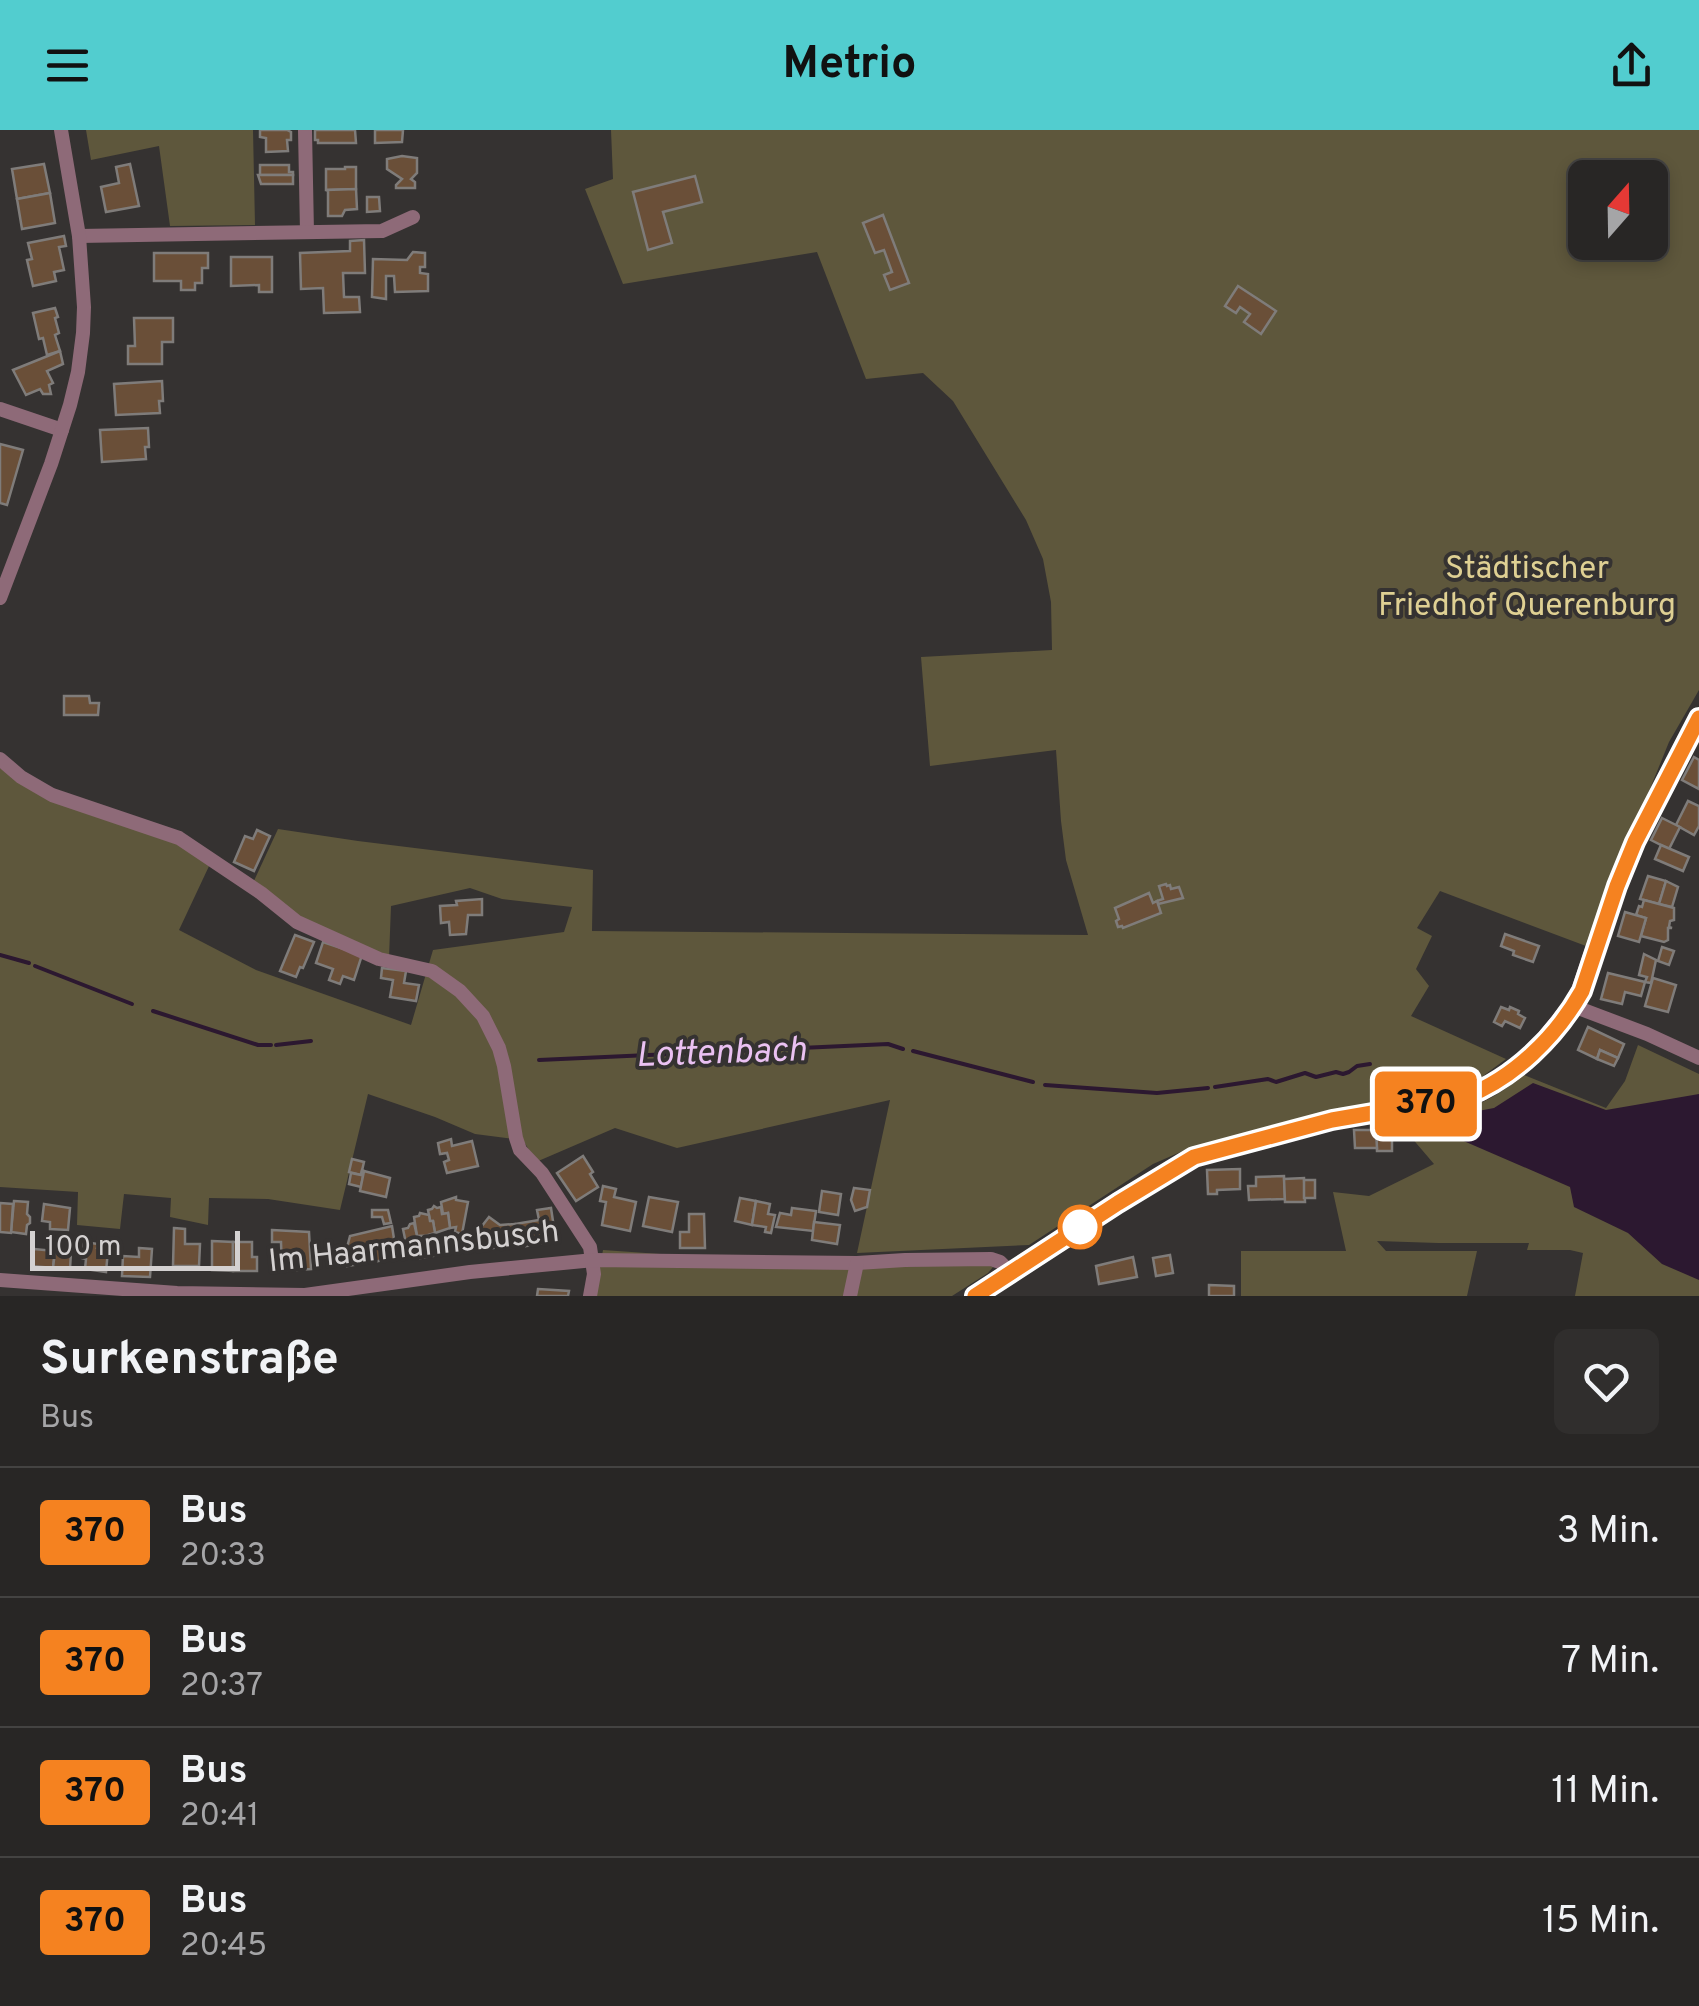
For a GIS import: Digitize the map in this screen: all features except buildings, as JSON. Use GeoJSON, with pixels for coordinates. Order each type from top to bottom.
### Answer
{"type":"FeatureCollection","features":[{"type":"Feature","properties":{"kind":"street"},"geometry":{"type":"LineString","coordinates":[[0,598],[51,464],[78,372],[84,294],[62,130]]}},
{"type":"Feature","properties":{"kind":"street"},"geometry":{"type":"LineString","coordinates":[[305,130],[307,232]]}},
{"type":"Feature","properties":{"kind":"street"},"geometry":{"type":"LineString","coordinates":[[79,236],[382,231],[412,216]]}},
{"type":"Feature","properties":{"kind":"street"},"geometry":{"type":"LineString","coordinates":[[0,409],[62,430]]}},
{"type":"Feature","properties":{"kind":"street"},"geometry":{"type":"LineString","coordinates":[[975,1296],[1194,1157],[1332,1120],[1449,1101],[1480,1091],[1513,1071],[1582,991],[1635,842],[1699,718]]}},
{"type":"Feature","properties":{"kind":"street"},"geometry":{"type":"LineString","coordinates":[[0,759],[52,795],[179,838],[297,922],[379,959],[432,970],[460,991],[483,1016],[499,1048],[520,1150],[564,1205],[594,1260]]}},
{"type":"Feature","properties":{"kind":"street"},"geometry":{"type":"LineString","coordinates":[[1573,1006],[1699,1058]]}},
{"type":"Feature","properties":{"kind":"street","name":"Im Haarmannsbusch"},"geometry":{"type":"LineString","coordinates":[[0,1280],[177,1293],[305,1295],[594,1260],[857,1264],[991,1259],[1004,1264],[1010,1272]]}},
{"type":"Feature","properties":{"kind":"street","name":"Im Haarmannsbusch"},"geometry":{"type":"LineString","coordinates":[[590,1296],[594,1260]]}},
{"type":"Feature","properties":{"kind":"street"},"geometry":{"type":"LineString","coordinates":[[850,1296],[857,1264]]}},
{"type":"Feature","properties":{"kind":"green space"},"geometry":{"type":"Polygon","coordinates":[[[86,130],[253,130],[255,225],[170,226],[159,146],[91,160],[86,130]]]}},
{"type":"Feature","properties":{"kind":"green space","name":"Städtischer Friedhof Querenburg"},"geometry":{"type":"Polygon","coordinates":[[[611,130],[1699,130],[1699,690],[1669,742],[1586,946],[1440,891],[1417,928],[1432,936],[1416,969],[1429,986],[1411,1016],[1506,1059],[1475,1082],[1282,1123],[1185,1150],[1153,1164],[1029,1245],[857,1253],[890,1100],[677,1148],[615,1128],[536,1162],[523,1140],[475,1134],[368,1094],[340,1210],[268,1199],[209,1198],[208,1225],[170,1217],[171,1198],[124,1194],[120,1229],[77,1225],[78,1192],[0,1187],[0,768],[51,797],[172,839],[210,864],[179,930],[256,970],[411,1025],[433,950],[564,932],[572,907],[502,899],[470,888],[391,906],[389,958],[287,912],[252,885],[278,829],[593,870],[592,931],[1088,935],[1066,860],[1056,750],[930,766],[921,657],[1052,650],[1051,602],[1043,559],[1026,520],[953,401],[923,373],[866,379],[817,252],[623,284],[585,189],[613,179],[611,130]]]}},
{"type":"Feature","properties":{"kind":"green space"},"geometry":{"type":"Polygon","coordinates":[[[1638,1045],[1699,1074],[1699,1296],[1575,1296],[1583,1253],[1570,1250],[1527,1250],[1529,1243],[1377,1241],[1386,1251],[1477,1251],[1467,1296],[1241,1296],[1241,1251],[1346,1251],[1333,1192],[1369,1196],[1434,1164],[1399,1123],[1476,1105],[1524,1075],[1606,1108],[1625,1081],[1638,1045]]]}},
{"type":"Feature","properties":{"kind":"green space"},"geometry":{"type":"Polygon","coordinates":[[[603,1250],[862,1268],[985,1264],[993,1267],[952,1296],[595,1296],[603,1250]]]}},
{"type":"Feature","properties":{"kind":"shaded area"},"geometry":{"type":"Polygon","coordinates":[[[1533,1083],[1606,1110],[1699,1094],[1699,1280],[1662,1264],[1628,1233],[1574,1207],[1570,1187],[1425,1121],[1494,1108],[1533,1083]]]}},
{"type":"Feature","properties":{"kind":"waterway","name":"Lottenbach"},"geometry":{"type":"LineString","coordinates":[[0,955],[29,963]]}},
{"type":"Feature","properties":{"kind":"waterway","name":"Lottenbach"},"geometry":{"type":"LineString","coordinates":[[35,966],[132,1004]]}},
{"type":"Feature","properties":{"kind":"waterway","name":"Lottenbach"},"geometry":{"type":"LineString","coordinates":[[153,1011],[258,1045],[271,1045]]}},
{"type":"Feature","properties":{"kind":"waterway","name":"Lottenbach"},"geometry":{"type":"LineString","coordinates":[[276,1045],[311,1041]]}},
{"type":"Feature","properties":{"kind":"waterway","name":"Lottenbach"},"geometry":{"type":"LineString","coordinates":[[539,1060],[888,1044],[903,1049]]}},
{"type":"Feature","properties":{"kind":"waterway","name":"Lottenbach"},"geometry":{"type":"LineString","coordinates":[[913,1051],[1033,1082]]}},
{"type":"Feature","properties":{"kind":"waterway","name":"Lottenbach"},"geometry":{"type":"LineString","coordinates":[[1215,1087],[1268,1079],[1276,1082],[1305,1073],[1316,1077],[1343,1074],[1370,1064]]}},
{"type":"Feature","properties":{"kind":"waterway","name":"Lottenbach"},"geometry":{"type":"LineString","coordinates":[[1045,1085],[1157,1093],[1208,1088]]}},
{"type":"Feature","properties":{"kind":"bus line","name":"370"},"geometry":{"type":"LineString","coordinates":[[975,1296],[1194,1157],[1332,1120],[1465,1097],[1513,1071],[1543,1043],[1582,991],[1635,842],[1699,718]]}}]}
